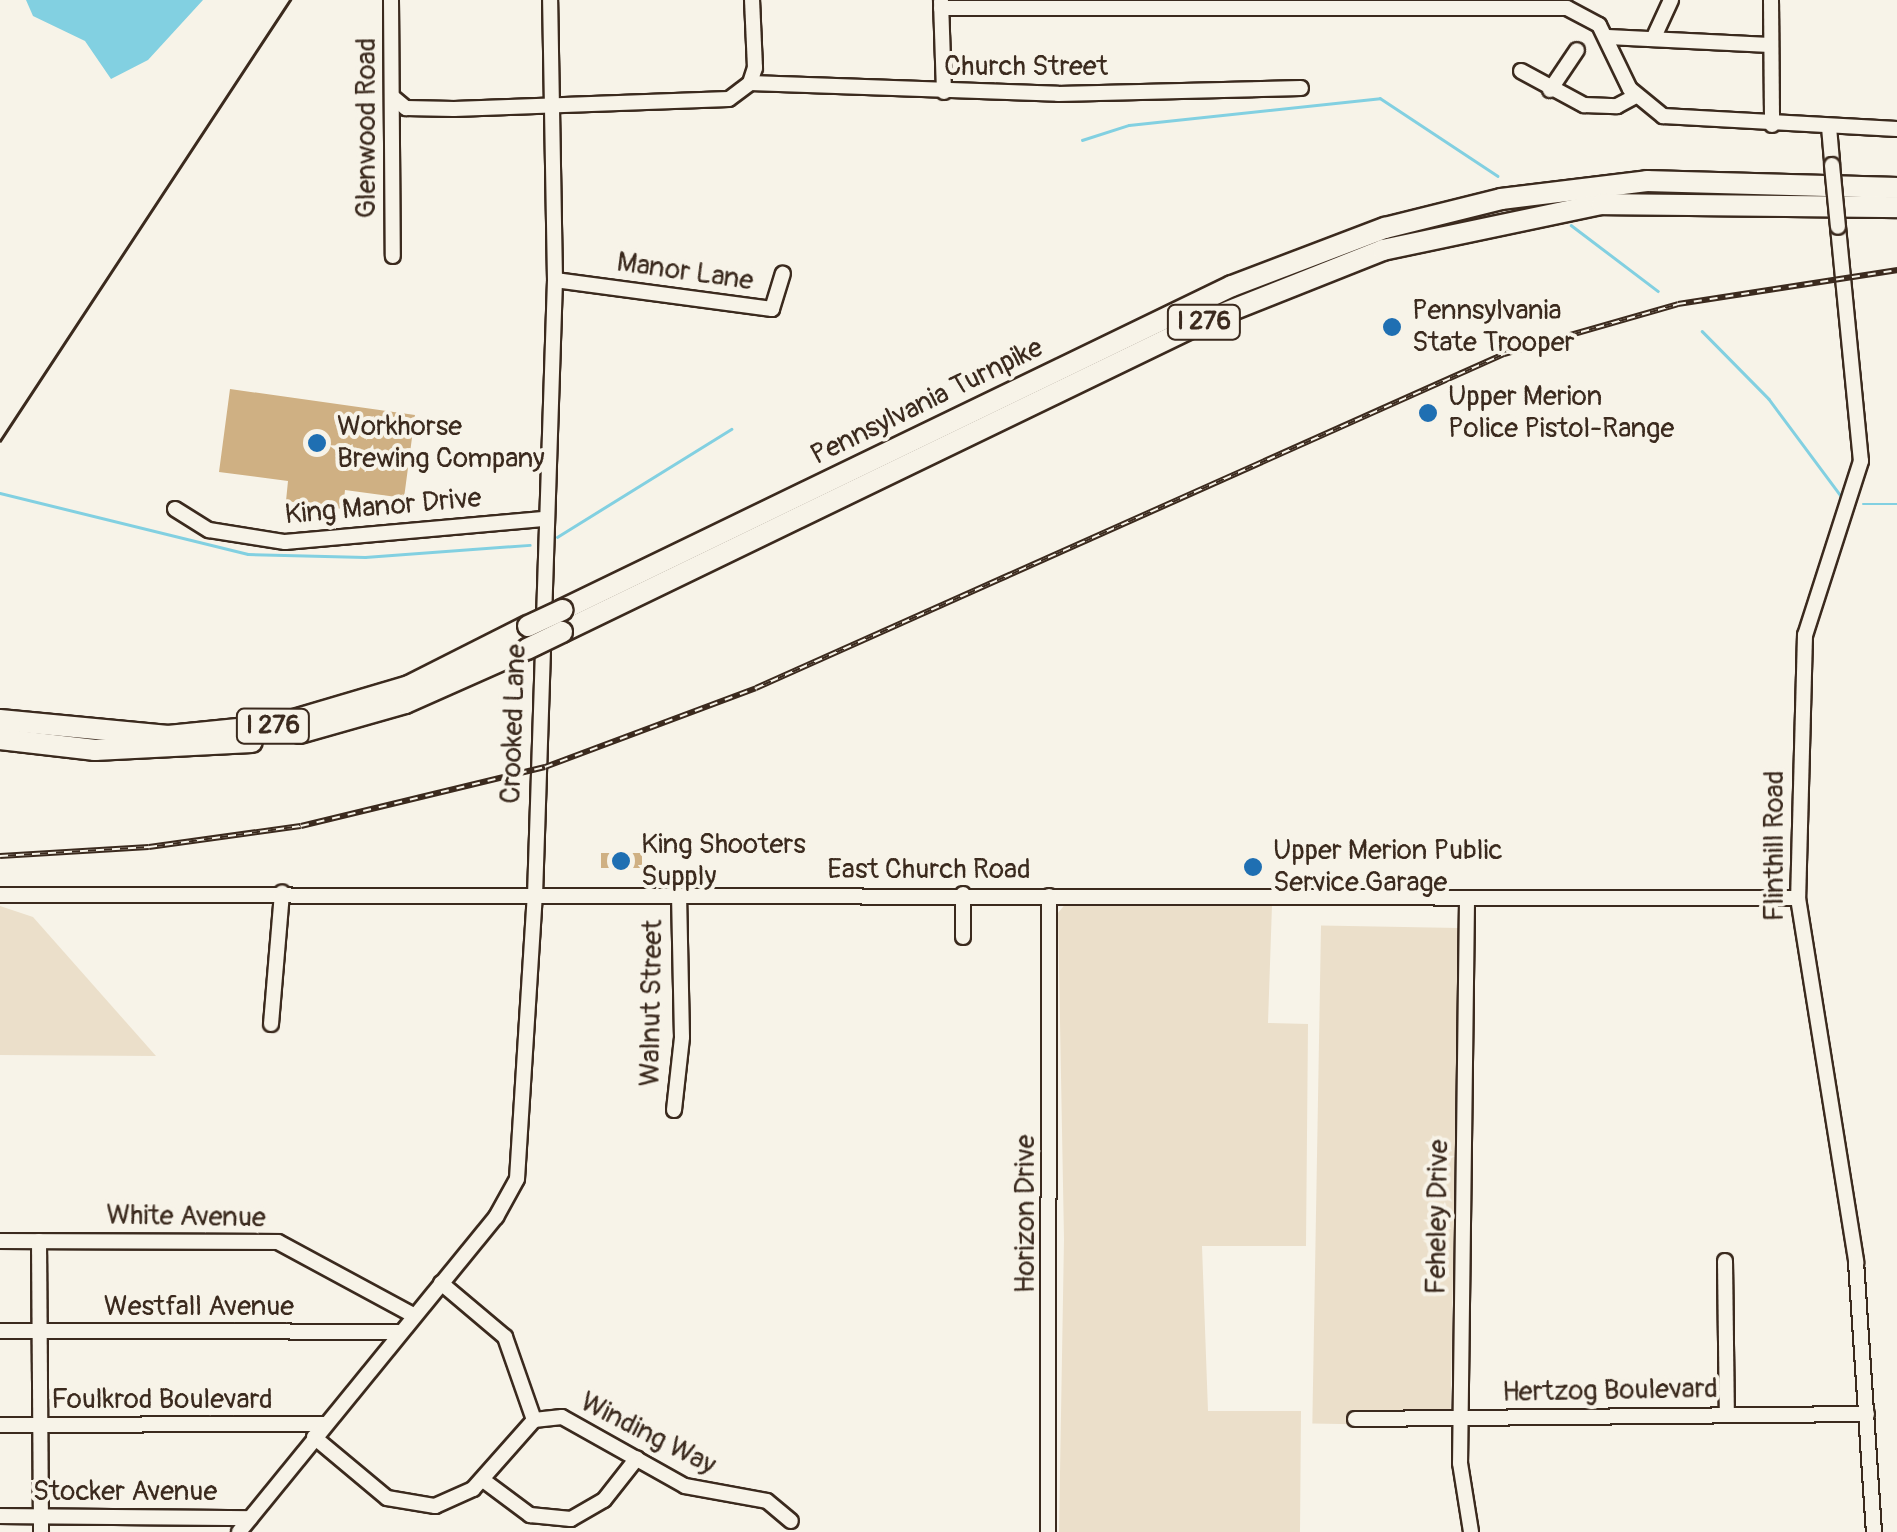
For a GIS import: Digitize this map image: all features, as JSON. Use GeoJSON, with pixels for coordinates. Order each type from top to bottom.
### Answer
{"type":"FeatureCollection","features":[{"type":"Feature","properties":{"kind":"highway","name":"Pennsylvania Turnpike"},"geometry":{"type":"LineString","coordinates":[[0,720],[168,736],[277,725],[409,686],[1232,286],[1372,232],[1501,199],[1646,181],[1897,188]]}},
{"type":"Feature","properties":{"kind":"highway","name":"Pennsylvania Turnpike"},"geometry":{"type":"LineString","coordinates":[[0,740],[95,750],[261,740],[372,714],[527,649],[1207,320],[1383,250],[1602,204],[1897,206]]}},
{"type":"Feature","properties":{"kind":"street","name":"Glenwood Road"},"geometry":{"type":"LineString","coordinates":[[391,0],[393,256]]}},
{"type":"Feature","properties":{"kind":"street","name":"Crooked Lane"},"geometry":{"type":"LineString","coordinates":[[239,1532],[398,1332],[496,1218],[517,1179],[535,896],[543,519],[554,280],[556,104],[550,0]]}},
{"type":"Feature","properties":{"kind":"street"},"geometry":{"type":"LineString","coordinates":[[394,98],[406,108],[716,101],[750,83],[752,0]]}},
{"type":"Feature","properties":{"kind":"street"},"geometry":{"type":"LineString","coordinates":[[1654,37],[1671,0]]}},
{"type":"Feature","properties":{"kind":"street"},"geometry":{"type":"LineString","coordinates":[[1771,0],[1772,125]]}},
{"type":"Feature","properties":{"kind":"street"},"geometry":{"type":"LineString","coordinates":[[944,92],[941,4],[1570,4],[1608,37],[1636,96],[1675,120],[1897,128]]}},
{"type":"Feature","properties":{"kind":"street"},"geometry":{"type":"LineString","coordinates":[[1608,37],[1770,45]]}},
{"type":"Feature","properties":{"kind":"street"},"geometry":{"type":"LineString","coordinates":[[1550,90],[1578,50]]}},
{"type":"Feature","properties":{"kind":"street"},"geometry":{"type":"LineString","coordinates":[[1521,70],[1550,90],[1604,108],[1636,96]]}},
{"type":"Feature","properties":{"kind":"street","name":"Church Street"},"geometry":{"type":"LineString","coordinates":[[750,83],[944,92],[1301,88]]}},
{"type":"Feature","properties":{"kind":"street","name":"Flinthill Road"},"geometry":{"type":"LineString","coordinates":[[1829,127],[1862,461],[1805,635],[1798,898],[1856,1262],[1874,1532]]}},
{"type":"Feature","properties":{"kind":"street","name":"Manor Lane"},"geometry":{"type":"LineString","coordinates":[[554,280],[772,309],[783,274]]}},
{"type":"Feature","properties":{"kind":"street","name":"King Manor Drive"},"geometry":{"type":"LineString","coordinates":[[175,509],[209,530],[285,542],[543,519]]}},
{"type":"Feature","properties":{"kind":"street"},"geometry":{"type":"LineString","coordinates":[[270,1024],[282,892]]}},
{"type":"Feature","properties":{"kind":"street"},"geometry":{"type":"LineString","coordinates":[[963,894],[963,937]]}},
{"type":"Feature","properties":{"kind":"street","name":"East Church Road"},"geometry":{"type":"LineString","coordinates":[[0,895],[963,894],[1468,901],[1798,898]]}},
{"type":"Feature","properties":{"kind":"street","name":"Horizon Drive"},"geometry":{"type":"LineString","coordinates":[[1048,1532],[1050,896]]}},
{"type":"Feature","properties":{"kind":"street","name":"Walnut Street"},"geometry":{"type":"LineString","coordinates":[[674,1110],[682,1037],[679,897]]}},
{"type":"Feature","properties":{"kind":"street","name":"Feheley Drive"},"geometry":{"type":"LineString","coordinates":[[1468,901],[1461,1417],[1471,1532]]}},
{"type":"Feature","properties":{"kind":"street","name":"White Avenue"},"geometry":{"type":"LineString","coordinates":[[0,1241],[278,1242],[413,1314]]}},
{"type":"Feature","properties":{"kind":"street"},"geometry":{"type":"LineString","coordinates":[[39,1241],[41,1524]]}},
{"type":"Feature","properties":{"kind":"street"},"geometry":{"type":"LineString","coordinates":[[1725,1261],[1727,1415]]}},
{"type":"Feature","properties":{"kind":"street"},"geometry":{"type":"LineString","coordinates":[[314,1437],[378,1493],[404,1505],[446,1504],[483,1480],[534,1420],[505,1337],[440,1282]]}},
{"type":"Feature","properties":{"kind":"street","name":"Westfall Avenue"},"geometry":{"type":"LineString","coordinates":[[0,1332],[398,1332]]}},
{"type":"Feature","properties":{"kind":"street","name":"Hertzog Boulevard"},"geometry":{"type":"LineString","coordinates":[[1355,1419],[1866,1414]]}},
{"type":"Feature","properties":{"kind":"street","name":"Winding Way"},"geometry":{"type":"LineString","coordinates":[[534,1420],[575,1421],[694,1490],[767,1502],[791,1521]]}},
{"type":"Feature","properties":{"kind":"street","name":"Foulkrod Boulevard"},"geometry":{"type":"LineString","coordinates":[[0,1425],[324,1424]]}},
{"type":"Feature","properties":{"kind":"street"},"geometry":{"type":"LineString","coordinates":[[483,1480],[530,1514],[572,1519],[604,1500],[637,1458]]}},
{"type":"Feature","properties":{"kind":"street","name":"Stocker Avenue"},"geometry":{"type":"LineString","coordinates":[[0,1516],[41,1524],[250,1518]]}},
{"type":"Feature","properties":{"kind":"shaded area"},"geometry":{"type":"Polygon","coordinates":[[[1067,902],[1272,905],[1268,1023],[1308,1024],[1306,1246],[1202,1246],[1208,1411],[1301,1411],[1300,1532],[1059,1532],[1064,1239],[1058,913],[1067,902]]]}},
{"type":"Feature","properties":{"kind":"shaded area"},"geometry":{"type":"Polygon","coordinates":[[[0,906],[33,917],[156,1056],[0,1055],[0,906]]]}},
{"type":"Feature","properties":{"kind":"shaded area"},"geometry":{"type":"Polygon","coordinates":[[[1321,926],[1459,928],[1450,1426],[1312,1424],[1321,926]]]}},
{"type":"Feature","properties":{"kind":"water"},"geometry":{"type":"Polygon","coordinates":[[[26,0],[203,0],[148,60],[111,79],[85,41],[33,16],[26,0]]]}},
{"type":"Feature","properties":{"kind":"building","name":"Workhorse Brewing Company"},"geometry":{"type":"Polygon","coordinates":[[[230,389],[415,415],[404,498],[345,490],[343,509],[286,501],[288,481],[219,472],[230,389]]]}},
{"type":"Feature","properties":{"kind":"building","name":"King Shooters Supply"},"geometry":{"type":"Polygon","coordinates":[[[601,853],[642,853],[642,868],[601,868],[601,853]]]}},
{"type":"Feature","properties":{"kind":"waterway"},"geometry":{"type":"LineString","coordinates":[[1082,140],[1129,125],[1380,98],[1498,176]]}},
{"type":"Feature","properties":{"kind":"waterway"},"geometry":{"type":"LineString","coordinates":[[1571,225],[1658,291]]}},
{"type":"Feature","properties":{"kind":"waterway"},"geometry":{"type":"LineString","coordinates":[[1702,331],[1769,399],[1841,496]]}},
{"type":"Feature","properties":{"kind":"waterway"},"geometry":{"type":"LineString","coordinates":[[557,537],[731,429]]}},
{"type":"Feature","properties":{"kind":"waterway"},"geometry":{"type":"LineString","coordinates":[[0,493],[248,554],[365,557],[530,545]]}},
{"type":"Feature","properties":{"kind":"waterway"},"geometry":{"type":"LineString","coordinates":[[1863,504],[1897,504]]}},
{"type":"Feature","properties":{"kind":"tram line"},"geometry":{"type":"LineString","coordinates":[[0,441],[290,0]]}},
{"type":"Feature","properties":{"kind":"railway"},"geometry":{"type":"LineString","coordinates":[[0,856],[149,847],[301,826],[545,767],[756,688],[1504,354],[1678,304],[1897,270]]}},
{"type":"Feature","properties":{"kind":"place","name":"Pennsylvania State Trooper"},"geometry":{"type":"Point","coordinates":[1392,327]}},
{"type":"Feature","properties":{"kind":"place","name":"Upper Merion Police Pistol-Range"},"geometry":{"type":"Point","coordinates":[1428,413]}},
{"type":"Feature","properties":{"kind":"place","name":"Workhorse Brewing Company"},"geometry":{"type":"Point","coordinates":[317,443]}},
{"type":"Feature","properties":{"kind":"place","name":"King Shooters Supply"},"geometry":{"type":"Point","coordinates":[621,861]}},
{"type":"Feature","properties":{"kind":"place","name":"Upper Merion Public Service Garage"},"geometry":{"type":"Point","coordinates":[1253,867]}}]}
